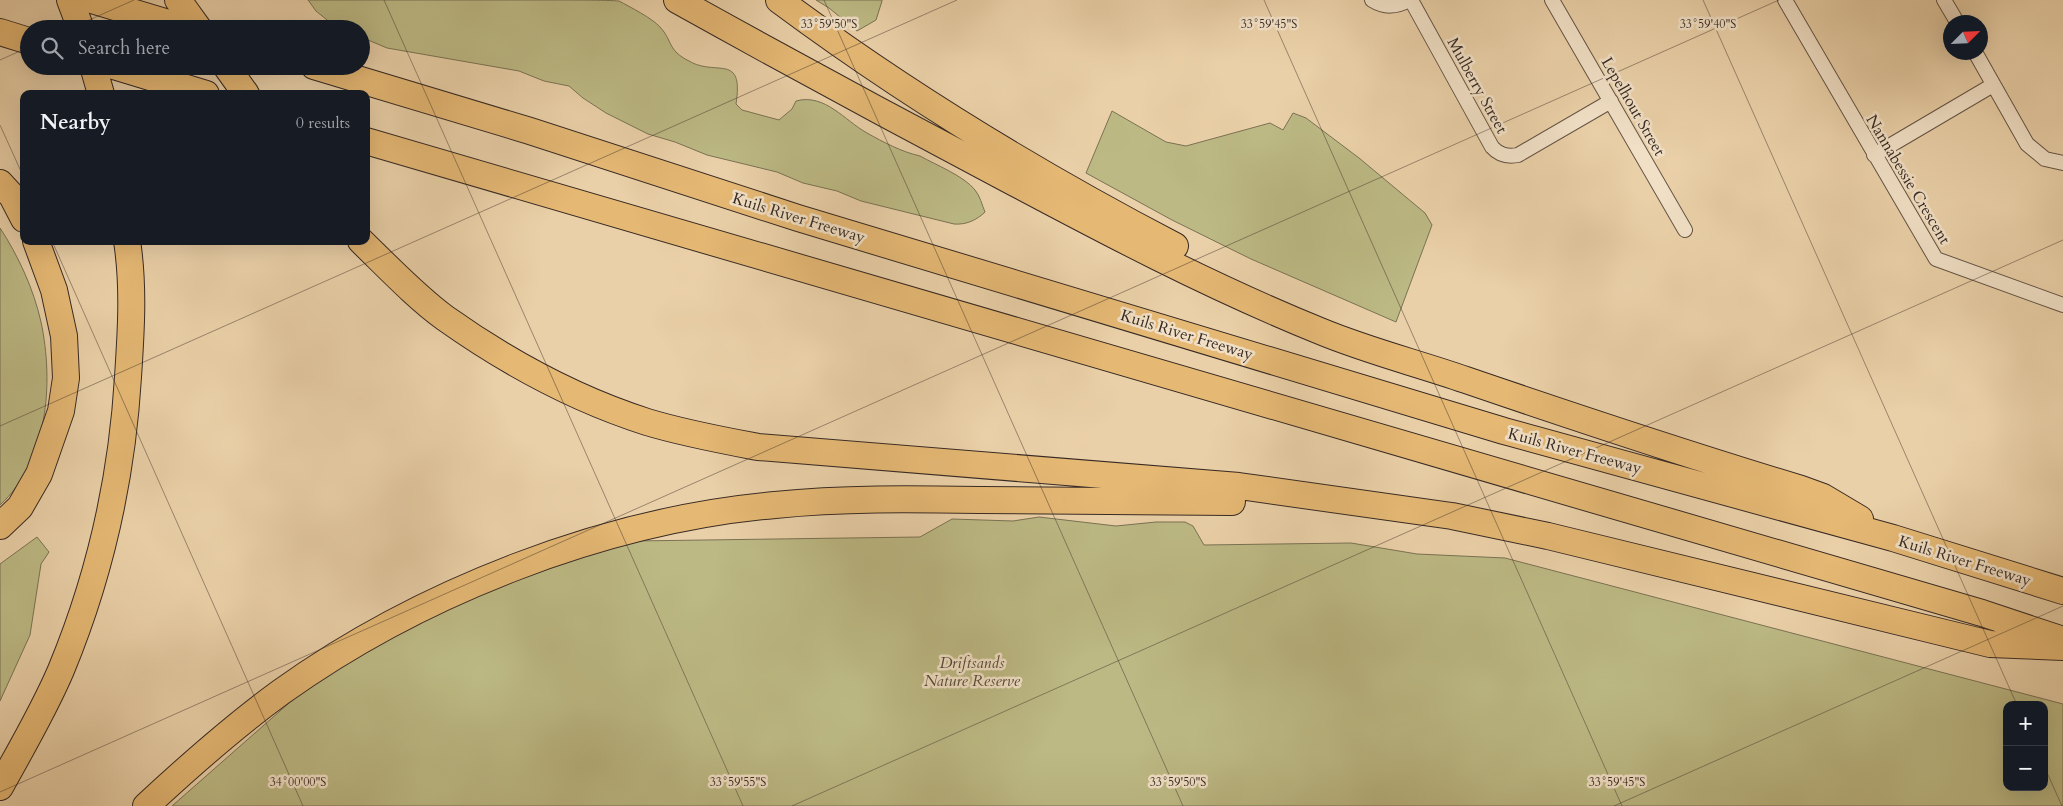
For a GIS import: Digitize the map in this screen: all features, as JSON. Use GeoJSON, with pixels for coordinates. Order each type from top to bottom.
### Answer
{"type":"FeatureCollection","features":[{"type":"Feature","properties":{"kind":"highway"},"geometry":{"type":"LineString","coordinates":[[70,0],[78,20]]}},
{"type":"Feature","properties":{"kind":"highway"},"geometry":{"type":"LineString","coordinates":[[92,0],[158,20]]}},
{"type":"Feature","properties":{"kind":"highway"},"geometry":{"type":"LineString","coordinates":[[178,0],[192,20]]}},
{"type":"Feature","properties":{"kind":"highway"},"geometry":{"type":"LineString","coordinates":[[677,0],[857,99],[1092,224],[1206,280],[1378,353],[1465,379],[1823,497],[1893,538]]}},
{"type":"Feature","properties":{"kind":"highway"},"geometry":{"type":"LineString","coordinates":[[779,0],[907,91],[983,139],[1123,218],[1300,308],[1465,379]]}},
{"type":"Feature","properties":{"kind":"highway"},"geometry":{"type":"LineString","coordinates":[[0,32],[20,38]]}},
{"type":"Feature","properties":{"kind":"highway"},"geometry":{"type":"LineString","coordinates":[[96,75],[100,90]]}},
{"type":"Feature","properties":{"kind":"highway"},"geometry":{"type":"LineString","coordinates":[[144,75],[193,90]]}},
{"type":"Feature","properties":{"kind":"highway"},"geometry":{"type":"LineString","coordinates":[[232,75],[243,90]]}},
{"type":"Feature","properties":{"kind":"highway","name":"Kuils River Freeway"},"geometry":{"type":"LineString","coordinates":[[344,75],[521,129],[798,218],[1504,431],[1893,538],[2063,591]]}},
{"type":"Feature","properties":{"kind":"highway"},"geometry":{"type":"LineString","coordinates":[[370,142],[1982,614],[2063,640]]}},
{"type":"Feature","properties":{"kind":"highway"},"geometry":{"type":"LineString","coordinates":[[0,183],[12,196],[20,211]]}},
{"type":"Feature","properties":{"kind":"highway"},"geometry":{"type":"LineString","coordinates":[[0,526],[20,507],[39,474],[61,411],[66,378],[64,336],[54,290],[37,245]]}},
{"type":"Feature","properties":{"kind":"highway"},"geometry":{"type":"LineString","coordinates":[[0,787],[60,671],[82,613],[107,532],[125,430],[132,321],[127,245]]}},
{"type":"Feature","properties":{"kind":"highway"},"geometry":{"type":"LineString","coordinates":[[365,245],[399,278],[444,317],[519,365],[572,393],[646,422],[695,435],[758,447],[1239,486],[1452,516],[1548,536],[1990,644],[2063,647]]}},
{"type":"Feature","properties":{"kind":"highway"},"geometry":{"type":"LineString","coordinates":[[146,806],[225,736],[282,692],[380,630],[441,599],[499,573],[570,547],[716,512],[828,500],[1343,502]]}},
{"type":"Feature","properties":{"kind":"street"},"geometry":{"type":"LineString","coordinates":[[1372,0],[1386,6],[1401,4],[1410,0]]}},
{"type":"Feature","properties":{"kind":"street","name":"Mulberry Street"},"geometry":{"type":"LineString","coordinates":[[1410,0],[1492,147],[1499,154],[1518,155],[1611,102]]}},
{"type":"Feature","properties":{"kind":"street","name":"Lepelhout Street"},"geometry":{"type":"LineString","coordinates":[[1552,0],[1685,230]]}},
{"type":"Feature","properties":{"kind":"street","name":"Nannabessie Crescent"},"geometry":{"type":"LineString","coordinates":[[1785,0],[1936,259],[2063,305]]}},
{"type":"Feature","properties":{"kind":"street"},"geometry":{"type":"LineString","coordinates":[[1944,0],[1953,15]]}},
{"type":"Feature","properties":{"kind":"street"},"geometry":{"type":"LineString","coordinates":[[1979,60],[2032,150],[2044,159],[2063,164]]}},
{"type":"Feature","properties":{"kind":"street"},"geometry":{"type":"LineString","coordinates":[[1874,155],[1993,85]]}},
{"type":"Feature","properties":{"kind":"green space"},"geometry":{"type":"Polygon","coordinates":[[[308,0],[619,1],[656,24],[682,57],[699,65],[726,69],[732,72],[736,78],[736,104],[742,110],[779,120],[792,109],[796,101],[816,101],[825,104],[873,136],[920,156],[964,180],[977,192],[985,212],[971,221],[963,224],[954,224],[861,201],[837,191],[803,183],[777,172],[707,155],[675,142],[648,134],[606,113],[569,86],[544,81],[519,71],[387,48],[370,41],[370,20],[327,20],[316,11],[308,0]]]}},
{"type":"Feature","properties":{"kind":"green space"},"geometry":{"type":"Polygon","coordinates":[[[816,0],[882,1],[876,20],[857,31],[816,0]]]}},
{"type":"Feature","properties":{"kind":"green space"},"geometry":{"type":"Polygon","coordinates":[[[1112,111],[1166,142],[1186,146],[1270,123],[1283,130],[1293,113],[1306,118],[1359,158],[1425,213],[1432,225],[1396,322],[1251,259],[1172,220],[1086,173],[1112,111]]]}},
{"type":"Feature","properties":{"kind":"green space"},"geometry":{"type":"Polygon","coordinates":[[[0,228],[30,285],[41,322],[47,370],[43,420],[37,444],[28,466],[16,487],[0,505],[0,228]]]}},
{"type":"Feature","properties":{"kind":"green space","name":"Driftsands Nature Reserve"},"geometry":{"type":"Polygon","coordinates":[[[1039,517],[1116,526],[1156,522],[1185,522],[1193,526],[1204,545],[1351,543],[1417,554],[1505,558],[2063,704],[2063,806],[172,806],[313,682],[561,542],[920,537],[952,519],[1013,521],[1039,517]]]}},
{"type":"Feature","properties":{"kind":"green space"},"geometry":{"type":"Polygon","coordinates":[[[37,537],[49,552],[41,564],[30,635],[0,701],[0,564],[37,537]]]}}]}
